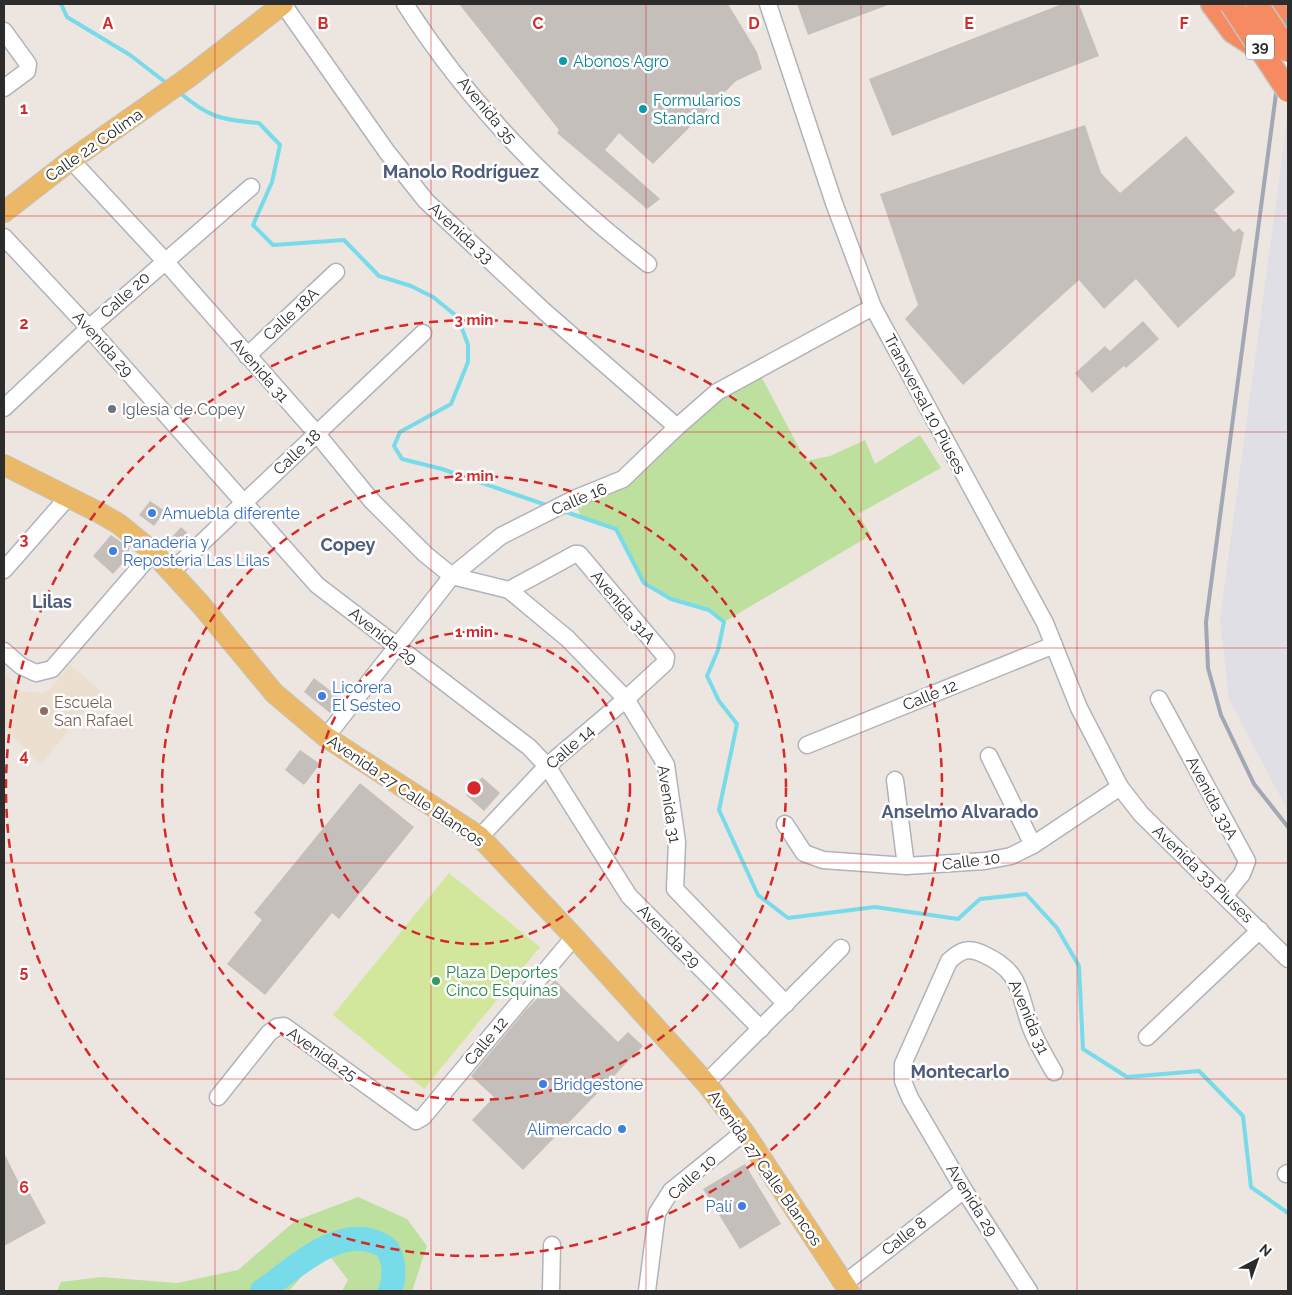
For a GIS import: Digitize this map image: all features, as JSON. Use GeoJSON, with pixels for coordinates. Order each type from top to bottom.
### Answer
{"type":"FeatureCollection","features":[{"type":"Feature","properties":{"kind":"highway"},"geometry":{"type":"LineString","coordinates":[[1212,4],[1233,32],[1244,41],[1252,44],[1268,37],[1276,23],[1275,4]]}},
{"type":"Feature","properties":{"kind":"highway","name":"39"},"geometry":{"type":"LineString","coordinates":[[1231,4],[1288,90]]}},
{"type":"Feature","properties":{"kind":"highway","name":"39"},"geometry":{"type":"LineString","coordinates":[[1257,4],[1288,51]]}},
{"type":"Feature","properties":{"kind":"main road","name":"Calle 22 Colima"},"geometry":{"type":"LineString","coordinates":[[4,212],[71,160],[188,78],[283,4]]}},
{"type":"Feature","properties":{"kind":"main road","name":"Avenida 27 Calle Blancos"},"geometry":{"type":"LineString","coordinates":[[4,465],[119,524],[154,552],[202,606],[274,693],[326,737],[480,837],[706,1082],[744,1132],[847,1287]]}},
{"type":"Feature","properties":{"kind":"street","name":"Avenida 33"},"geometry":{"type":"LineString","coordinates":[[283,4],[387,152],[426,201],[545,312],[677,427]]}},
{"type":"Feature","properties":{"kind":"street","name":"Avenida 35"},"geometry":{"type":"LineString","coordinates":[[405,4],[469,90],[542,172],[613,237],[648,264]]}},
{"type":"Feature","properties":{"kind":"street","name":"Transversal 10 Piuses"},"geometry":{"type":"LineString","coordinates":[[768,4],[834,203],[873,307],[1045,623],[1079,708],[1120,787]]}},
{"type":"Feature","properties":{"kind":"street"},"geometry":{"type":"LineString","coordinates":[[4,31],[27,60],[28,67],[24,73],[4,88]]}},
{"type":"Feature","properties":{"kind":"street"},"geometry":{"type":"LineString","coordinates":[[1268,37],[1288,68]]}},
{"type":"Feature","properties":{"kind":"street","name":"Avenida 31"},"geometry":{"type":"LineString","coordinates":[[71,160],[164,260],[317,434],[371,500],[425,554],[452,576]]}},
{"type":"Feature","properties":{"kind":"street","name":"Calle 20"},"geometry":{"type":"LineString","coordinates":[[4,408],[164,260],[251,187]]}},
{"type":"Feature","properties":{"kind":"street","name":"Avenida 29"},"geometry":{"type":"LineString","coordinates":[[4,237],[89,328],[317,585],[529,748],[547,766],[629,896],[761,1029]]}},
{"type":"Feature","properties":{"kind":"street","name":"Calle 18A"},"geometry":{"type":"LineString","coordinates":[[247,356],[336,272]]}},
{"type":"Feature","properties":{"kind":"street","name":"Calle 16"},"geometry":{"type":"LineString","coordinates":[[326,737],[452,576],[501,536],[574,499],[623,479],[717,392],[873,307]]}},
{"type":"Feature","properties":{"kind":"street","name":"Calle 18"},"geometry":{"type":"LineString","coordinates":[[171,572],[423,333]]}},
{"type":"Feature","properties":{"kind":"street"},"geometry":{"type":"LineString","coordinates":[[4,570],[68,497]]}},
{"type":"Feature","properties":{"kind":"street"},"geometry":{"type":"LineString","coordinates":[[4,650],[21,666],[36,673],[52,669],[154,552]]}},
{"type":"Feature","properties":{"kind":"street","name":"Avenida 31A"},"geometry":{"type":"LineString","coordinates":[[509,590],[575,554],[579,554],[665,655],[666,663]]}},
{"type":"Feature","properties":{"kind":"street"},"geometry":{"type":"LineString","coordinates":[[452,576],[509,590]]}},
{"type":"Feature","properties":{"kind":"street","name":"Avenida 31"},"geometry":{"type":"LineString","coordinates":[[509,590],[568,640],[626,700],[666,765],[677,842],[676,889],[786,1004]]}},
{"type":"Feature","properties":{"kind":"street","name":"Calle 12"},"geometry":{"type":"LineString","coordinates":[[807,745],[1054,645]]}},
{"type":"Feature","properties":{"kind":"street","name":"Calle 14"},"geometry":{"type":"LineString","coordinates":[[480,837],[547,766],[626,700],[666,663]]}},
{"type":"Feature","properties":{"kind":"street","name":"Avenida 33A"},"geometry":{"type":"LineString","coordinates":[[1159,699],[1246,861],[1242,874],[1225,895]]}},
{"type":"Feature","properties":{"kind":"street"},"geometry":{"type":"LineString","coordinates":[[989,756],[1033,845]]}},
{"type":"Feature","properties":{"kind":"street"},"geometry":{"type":"LineString","coordinates":[[895,780],[906,866]]}},
{"type":"Feature","properties":{"kind":"street","name":"Calle 10"},"geometry":{"type":"LineString","coordinates":[[785,824],[804,853],[823,860],[906,866],[985,861],[1011,856],[1033,845],[1120,787]]}},
{"type":"Feature","properties":{"kind":"street","name":"Avenida 33 Piuses"},"geometry":{"type":"LineString","coordinates":[[1120,787],[1141,814],[1288,959]]}},
{"type":"Feature","properties":{"kind":"street"},"geometry":{"type":"LineString","coordinates":[[1147,1037],[1260,930]]}},
{"type":"Feature","properties":{"kind":"street","name":"Calle 12"},"geometry":{"type":"LineString","coordinates":[[416,1121],[423,1117],[574,937]]}},
{"type":"Feature","properties":{"kind":"street"},"geometry":{"type":"LineString","coordinates":[[706,1082],[841,948]]}},
{"type":"Feature","properties":{"kind":"street","name":"Avenida 31"},"geometry":{"type":"LineString","coordinates":[[903,1081],[903,1064],[949,961],[959,951],[973,950],[996,960],[1010,972],[1025,1001],[1031,1027],[1054,1072]]}},
{"type":"Feature","properties":{"kind":"street","name":"Avenida 25"},"geometry":{"type":"LineString","coordinates":[[218,1097],[269,1033],[278,1026],[284,1026],[416,1121]]}},
{"type":"Feature","properties":{"kind":"street","name":"Avenida 29"},"geometry":{"type":"LineString","coordinates":[[903,1081],[910,1098],[964,1190],[1029,1291]]}},
{"type":"Feature","properties":{"kind":"street","name":"Calle 10"},"geometry":{"type":"LineString","coordinates":[[647,1291],[657,1213],[671,1191],[744,1132]]}},
{"type":"Feature","properties":{"kind":"street","name":"Calle 8"},"geometry":{"type":"LineString","coordinates":[[847,1287],[964,1190]]}},
{"type":"Feature","properties":{"kind":"street"},"geometry":{"type":"LineString","coordinates":[[552,1245],[552,1291]]}},
{"type":"Feature","properties":{"kind":"shaded area"},"geometry":{"type":"Polygon","coordinates":[[[1287,121],[1288,811],[1229,699],[1220,619],[1287,121]]]}},
{"type":"Feature","properties":{"kind":"shaded area","name":"Escuela San Rafael"},"geometry":{"type":"Polygon","coordinates":[[[70,665],[101,691],[41,764],[4,728],[4,673],[22,691],[43,693],[49,690],[70,665]]]}},
{"type":"Feature","properties":{"kind":"green space"},"geometry":{"type":"Polygon","coordinates":[[[761,376],[806,461],[830,456],[865,440],[875,464],[920,435],[941,468],[858,514],[871,535],[724,622],[709,610],[671,599],[644,583],[616,529],[581,517],[575,501],[617,490],[625,486],[718,399],[761,376]]]}},
{"type":"Feature","properties":{"kind":"green space","name":"Plaza Deportes Cinco Esquinas"},"geometry":{"type":"Polygon","coordinates":[[[449,873],[540,947],[424,1089],[333,1015],[449,873]]]}},
{"type":"Feature","properties":{"kind":"green space"},"geometry":{"type":"Polygon","coordinates":[[[358,1197],[407,1219],[427,1246],[412,1291],[342,1291],[348,1280],[329,1255],[303,1275],[289,1291],[57,1291],[61,1282],[101,1277],[177,1283],[238,1270],[295,1221],[358,1197]]]}},
{"type":"Feature","properties":{"kind":"building"},"geometry":{"type":"Polygon","coordinates":[[[459,4],[728,4],[757,52],[762,69],[736,81],[653,164],[619,133],[605,150],[660,199],[647,209],[557,133],[559,130],[459,4]]]}},
{"type":"Feature","properties":{"kind":"building"},"geometry":{"type":"Polygon","coordinates":[[[797,4],[888,4],[888,5],[808,35],[797,4]]]}},
{"type":"Feature","properties":{"kind":"building"},"geometry":{"type":"Polygon","coordinates":[[[1062,4],[1079,4],[1099,56],[892,136],[869,79],[1062,4]]]}},
{"type":"Feature","properties":{"kind":"building"},"geometry":{"type":"Polygon","coordinates":[[[1085,125],[1101,173],[1120,193],[1186,136],[1235,192],[1214,210],[1234,232],[1239,228],[1244,233],[1235,276],[1178,328],[1136,279],[1104,309],[1079,280],[963,385],[905,319],[918,305],[880,194],[1085,125]]]}},
{"type":"Feature","properties":{"kind":"building"},"geometry":{"type":"Polygon","coordinates":[[[1143,321],[1159,339],[1126,368],[1124,366],[1092,393],[1075,373],[1105,346],[1110,351],[1143,321]]]}},
{"type":"Feature","properties":{"kind":"building","name":"Amuebla diferente"},"geometry":{"type":"Polygon","coordinates":[[[150,501],[165,511],[154,526],[139,515],[150,501]]]}},
{"type":"Feature","properties":{"kind":"building"},"geometry":{"type":"Polygon","coordinates":[[[181,527],[191,536],[180,548],[170,539],[181,527]]]}},
{"type":"Feature","properties":{"kind":"building","name":"Panadería y Reposteria Las Lilas"},"geometry":{"type":"Polygon","coordinates":[[[111,535],[129,548],[129,556],[113,574],[93,556],[111,535]]]}},
{"type":"Feature","properties":{"kind":"building","name":"Licorera El Sesteo"},"geometry":{"type":"Polygon","coordinates":[[[314,678],[341,699],[330,713],[304,692],[314,678]]]}},
{"type":"Feature","properties":{"kind":"building"},"geometry":{"type":"Polygon","coordinates":[[[300,750],[320,764],[304,785],[285,770],[300,750]]]}},
{"type":"Feature","properties":{"kind":"building"},"geometry":{"type":"Polygon","coordinates":[[[482,777],[500,793],[484,811],[466,795],[482,777]]]}},
{"type":"Feature","properties":{"kind":"building"},"geometry":{"type":"Polygon","coordinates":[[[360,783],[414,827],[339,919],[332,913],[265,995],[227,964],[262,920],[254,913],[360,783]]]}},
{"type":"Feature","properties":{"kind":"building","name":"Bridgestone"},"geometry":{"type":"Polygon","coordinates":[[[555,980],[618,1042],[628,1032],[643,1046],[523,1170],[472,1120],[494,1097],[471,1076],[525,1011],[555,980]]]}},
{"type":"Feature","properties":{"kind":"building"},"geometry":{"type":"Polygon","coordinates":[[[4,1153],[19,1183],[23,1181],[46,1223],[4,1246],[4,1153]]]}},
{"type":"Feature","properties":{"kind":"building","name":"Palí"},"geometry":{"type":"Polygon","coordinates":[[[745,1164],[781,1224],[740,1249],[703,1189],[745,1164]]]}},
{"type":"Feature","properties":{"kind":"waterway"},"geometry":{"type":"LineString","coordinates":[[61,4],[67,17],[130,55],[169,85]]}},
{"type":"Feature","properties":{"kind":"waterway"},"geometry":{"type":"LineString","coordinates":[[179,92],[198,107],[216,116],[259,123],[280,145],[272,182],[253,225],[273,245],[344,240],[379,276],[411,286],[433,297],[454,314],[468,345],[468,362],[451,404],[400,432],[394,446],[402,459],[442,469],[549,506]]}},
{"type":"Feature","properties":{"kind":"waterway"},"geometry":{"type":"LineString","coordinates":[[563,511],[616,529],[644,583],[671,599],[709,610],[724,622],[718,650],[707,676],[719,701],[737,724],[719,810],[758,895],[788,918],[875,907],[958,919],[980,899],[1026,894],[1057,928],[1079,966],[1083,1049],[1127,1077],[1199,1071],[1243,1116],[1251,1187],[1288,1213]]}},
{"type":"Feature","properties":{"kind":"waterway"},"geometry":{"type":"LineString","coordinates":[[262,1291],[300,1262],[330,1245],[345,1240],[360,1239],[381,1244],[388,1250],[394,1270],[390,1291]]}},
{"type":"Feature","properties":{"kind":"railway"},"geometry":{"type":"LineString","coordinates":[[1288,18],[1281,56],[1206,622],[1208,668],[1221,715],[1254,784],[1288,827]]}},
{"type":"Feature","properties":{"kind":"place","name":"Abonos Agro"},"geometry":{"type":"Point","coordinates":[563,61]}},
{"type":"Feature","properties":{"kind":"place","name":"Formularios Standard"},"geometry":{"type":"Point","coordinates":[643,109]}},
{"type":"Feature","properties":{"kind":"place","name":"Iglesia de Copey"},"geometry":{"type":"Point","coordinates":[112,409]}},
{"type":"Feature","properties":{"kind":"place","name":"Amuebla diferente"},"geometry":{"type":"Point","coordinates":[152,513]}},
{"type":"Feature","properties":{"kind":"place","name":"Panadería y Reposteria Las Lilas"},"geometry":{"type":"Point","coordinates":[113,551]}},
{"type":"Feature","properties":{"kind":"place","name":"Licorera El Sesteo"},"geometry":{"type":"Point","coordinates":[322,696]}},
{"type":"Feature","properties":{"kind":"place","name":"Escuela San Rafael"},"geometry":{"type":"Point","coordinates":[44,711]}},
{"type":"Feature","properties":{"kind":"place","name":"Plaza Deportes Cinco Esquinas"},"geometry":{"type":"Point","coordinates":[436,981]}},
{"type":"Feature","properties":{"kind":"place","name":"Bridgestone"},"geometry":{"type":"Point","coordinates":[543,1084]}},
{"type":"Feature","properties":{"kind":"place","name":"Alimercado"},"geometry":{"type":"Point","coordinates":[622,1129]}},
{"type":"Feature","properties":{"kind":"place","name":"Palí"},"geometry":{"type":"Point","coordinates":[742,1206]}},
{"type":"Feature","properties":{"kind":"district","name":"Manolo Rodríguez"},"geometry":{"type":"Point","coordinates":[461,171]}},
{"type":"Feature","properties":{"kind":"district","name":"Copey"},"geometry":{"type":"Point","coordinates":[348,544]}},
{"type":"Feature","properties":{"kind":"district","name":"Lilas"},"geometry":{"type":"Point","coordinates":[52,601]}},
{"type":"Feature","properties":{"kind":"district","name":"Anselmo Alvarado"},"geometry":{"type":"Point","coordinates":[960,811]}},
{"type":"Feature","properties":{"kind":"district","name":"Montecarlo"},"geometry":{"type":"Point","coordinates":[960,1071]}}]}
